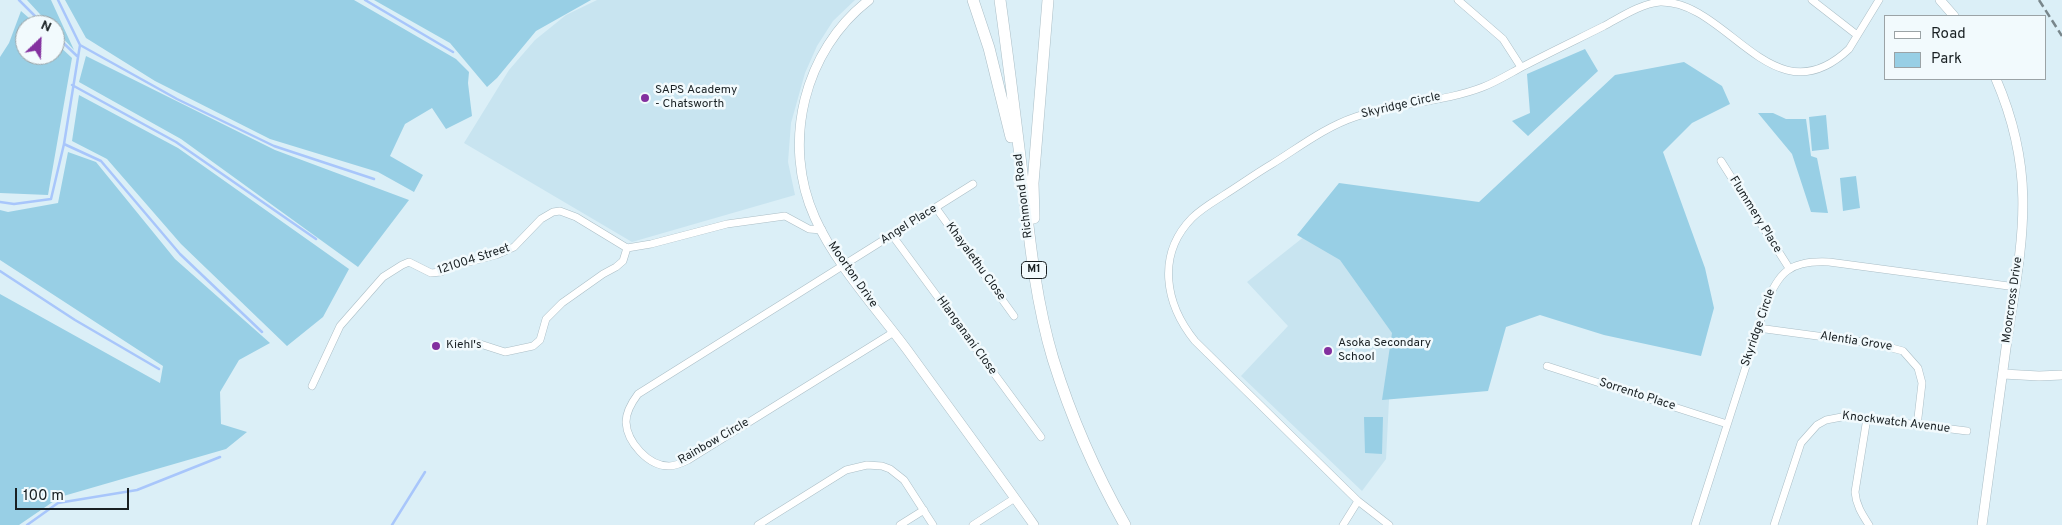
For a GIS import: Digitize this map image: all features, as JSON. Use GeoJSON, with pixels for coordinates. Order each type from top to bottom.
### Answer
{"type":"FeatureCollection","features":[{"type":"Feature","properties":{"kind":"highway"},"geometry":{"type":"LineString","coordinates":[[973,0],[1002,100],[1025,205]]}},
{"type":"Feature","properties":{"kind":"highway","name":"Richmond Road"},"geometry":{"type":"LineString","coordinates":[[1000,0],[1025,205],[1040,308],[1052,357],[1076,425],[1107,493],[1125,525]]}},
{"type":"Feature","properties":{"kind":"highway"},"geometry":{"type":"LineString","coordinates":[[1040,308],[1033,183],[1048,0]]}},
{"type":"Feature","properties":{"kind":"street","name":"Moorton Drive"},"geometry":{"type":"LineString","coordinates":[[868,0],[842,25],[824,50],[809,82],[802,113],[800,148],[802,178],[810,206],[844,266],[1034,525]]}},
{"type":"Feature","properties":{"kind":"street"},"geometry":{"type":"LineString","coordinates":[[1458,0],[1503,39],[1521,67]]}},
{"type":"Feature","properties":{"kind":"street"},"geometry":{"type":"LineString","coordinates":[[1812,0],[1857,34]]}},
{"type":"Feature","properties":{"kind":"street","name":"Skyridge Circle"},"geometry":{"type":"LineString","coordinates":[[1388,525],[1358,501],[1186,330],[1176,313],[1168,287],[1169,265],[1173,248],[1182,230],[1202,210],[1343,121],[1400,104],[1480,88],[1628,14],[1658,2],[1674,2],[1698,10],[1771,63],[1790,70],[1814,69],[1834,61],[1849,49],[1879,0]]}},
{"type":"Feature","properties":{"kind":"street"},"geometry":{"type":"LineString","coordinates":[[1940,0],[1953,15]]}},
{"type":"Feature","properties":{"kind":"street","name":"Moorcross Drive"},"geometry":{"type":"LineString","coordinates":[[1982,525],[2024,218],[2021,162],[2016,133],[1996,80]]}},
{"type":"Feature","properties":{"kind":"street","name":"Flummery Place"},"geometry":{"type":"LineString","coordinates":[[1721,161],[1789,268]]}},
{"type":"Feature","properties":{"kind":"street","name":"Angel Place"},"geometry":{"type":"LineString","coordinates":[[844,266],[974,184]]}},
{"type":"Feature","properties":{"kind":"street","name":"Khayalethu Close"},"geometry":{"type":"LineString","coordinates":[[936,208],[1014,316]]}},
{"type":"Feature","properties":{"kind":"street","name":"121004 Street"},"geometry":{"type":"LineString","coordinates":[[312,386],[340,326],[383,277],[402,264],[409,262],[431,273],[441,272],[458,262],[468,262],[496,255],[514,247],[541,219],[553,212],[560,211],[576,217],[627,248]]}},
{"type":"Feature","properties":{"kind":"street"},"geometry":{"type":"LineString","coordinates":[[474,342],[505,352],[533,346],[540,340],[546,319],[562,303],[616,267],[622,261],[627,248],[651,244],[727,224],[785,216],[809,229],[822,230]]}},
{"type":"Feature","properties":{"kind":"street","name":"Hlanganani Close"},"geometry":{"type":"LineString","coordinates":[[892,235],[1040,437]]}},
{"type":"Feature","properties":{"kind":"street"},"geometry":{"type":"LineString","coordinates":[[1789,268],[1809,262],[1829,262],[2016,287]]}},
{"type":"Feature","properties":{"kind":"street","name":"Rainbow Circle"},"geometry":{"type":"LineString","coordinates":[[844,266],[638,394],[630,405],[626,416],[627,429],[636,445],[648,458],[662,465],[670,466],[688,460],[894,332]]}},
{"type":"Feature","properties":{"kind":"street","name":"Skyridge Circle"},"geometry":{"type":"LineString","coordinates":[[1695,525],[1758,328],[1775,283],[1782,273],[1789,268]]}},
{"type":"Feature","properties":{"kind":"street","name":"Alentia Grove"},"geometry":{"type":"LineString","coordinates":[[1758,328],[1877,344],[1903,351],[1918,368],[1922,383],[1917,426]]}},
{"type":"Feature","properties":{"kind":"street","name":"Sorrento Place"},"geometry":{"type":"LineString","coordinates":[[1547,366],[1727,424]]}},
{"type":"Feature","properties":{"kind":"street"},"geometry":{"type":"LineString","coordinates":[[2003,374],[2062,375]]}},
{"type":"Feature","properties":{"kind":"street","name":"Knockwatch Avenue"},"geometry":{"type":"LineString","coordinates":[[1774,525],[1798,451],[1805,436],[1817,425],[1835,416],[1867,418],[1967,431]]}},
{"type":"Feature","properties":{"kind":"street"},"geometry":{"type":"LineString","coordinates":[[1867,418],[1855,492],[1856,502],[1860,511],[1870,525]]}},
{"type":"Feature","properties":{"kind":"street"},"geometry":{"type":"LineString","coordinates":[[758,525],[846,470],[867,465],[882,466],[897,474],[910,487],[933,525]]}},
{"type":"Feature","properties":{"kind":"street"},"geometry":{"type":"LineString","coordinates":[[973,525],[1015,498]]}},
{"type":"Feature","properties":{"kind":"street"},"geometry":{"type":"LineString","coordinates":[[1343,525],[1358,501]]}},
{"type":"Feature","properties":{"kind":"street"},"geometry":{"type":"LineString","coordinates":[[900,525],[924,510]]}},
{"type":"Feature","properties":{"kind":"shaded area","name":"SAPS Academy - Chatsworth"},"geometry":{"type":"Polygon","coordinates":[[[597,0],[855,0],[833,21],[817,46],[805,73],[791,123],[788,162],[795,195],[632,242],[464,143],[509,70],[535,40],[566,15],[597,0]]]}},
{"type":"Feature","properties":{"kind":"shaded area","name":"Asoka Secondary School"},"geometry":{"type":"Polygon","coordinates":[[[1310,232],[1359,268],[1393,322],[1386,459],[1362,491],[1241,376],[1288,326],[1247,282],[1310,232]]]}},
{"type":"Feature","properties":{"kind":"green space"},"geometry":{"type":"Polygon","coordinates":[[[27,0],[51,0],[58,15],[41,15],[27,0]]]}},
{"type":"Feature","properties":{"kind":"green space"},"geometry":{"type":"Polygon","coordinates":[[[65,0],[354,0],[456,59],[469,72],[468,83],[472,116],[446,129],[432,108],[405,124],[390,156],[423,175],[414,192],[378,172],[270,139],[155,81],[86,38],[65,0]]]}},
{"type":"Feature","properties":{"kind":"green space"},"geometry":{"type":"Polygon","coordinates":[[[374,0],[591,0],[536,31],[497,78],[487,87],[450,43],[374,0]]]}},
{"type":"Feature","properties":{"kind":"green space"},"geometry":{"type":"Polygon","coordinates":[[[15,27],[15,65],[65,65],[65,51],[72,58],[48,195],[0,193],[0,57],[9,43],[15,27]]]}},
{"type":"Feature","properties":{"kind":"green space"},"geometry":{"type":"Polygon","coordinates":[[[65,30],[74,50],[65,41],[65,30]]]}},
{"type":"Feature","properties":{"kind":"green space"},"geometry":{"type":"Polygon","coordinates":[[[1585,49],[1598,71],[1528,136],[1512,121],[1530,113],[1527,74],[1585,49]]]}},
{"type":"Feature","properties":{"kind":"green space"},"geometry":{"type":"Polygon","coordinates":[[[86,56],[275,150],[409,200],[358,267],[181,139],[79,82],[86,56]]]}},
{"type":"Feature","properties":{"kind":"green space"},"geometry":{"type":"Polygon","coordinates":[[[1684,62],[1722,86],[1730,104],[1692,123],[1663,152],[1705,268],[1714,308],[1701,356],[1604,335],[1540,315],[1506,327],[1488,391],[1382,400],[1392,333],[1340,260],[1297,235],[1339,183],[1479,202],[1615,75],[1684,62]]]}},
{"type":"Feature","properties":{"kind":"green space"},"geometry":{"type":"Polygon","coordinates":[[[79,95],[178,148],[349,269],[323,317],[287,346],[181,244],[107,159],[72,141],[79,95]]]}},
{"type":"Feature","properties":{"kind":"green space"},"geometry":{"type":"Polygon","coordinates":[[[1758,113],[1773,113],[1786,119],[1806,119],[1811,156],[1817,158],[1828,213],[1811,212],[1792,154],[1758,113]]]}},
{"type":"Feature","properties":{"kind":"green space"},"geometry":{"type":"Polygon","coordinates":[[[1826,115],[1829,149],[1812,151],[1809,117],[1826,115]]]}},
{"type":"Feature","properties":{"kind":"green space"},"geometry":{"type":"Polygon","coordinates":[[[68,152],[96,162],[175,259],[270,343],[239,360],[220,392],[221,424],[247,432],[226,449],[60,497],[19,525],[0,525],[0,294],[160,383],[163,366],[0,260],[0,210],[8,212],[58,203],[68,152]]]}},
{"type":"Feature","properties":{"kind":"green space"},"geometry":{"type":"Polygon","coordinates":[[[1856,176],[1860,208],[1843,211],[1840,178],[1856,176]]]}},
{"type":"Feature","properties":{"kind":"green space"},"geometry":{"type":"Polygon","coordinates":[[[1364,417],[1383,417],[1382,454],[1365,453],[1364,417]]]}},
{"type":"Feature","properties":{"kind":"waterway"},"geometry":{"type":"LineString","coordinates":[[19,0],[34,15]]}},
{"type":"Feature","properties":{"kind":"waterway"},"geometry":{"type":"LineString","coordinates":[[0,202],[14,204],[51,199],[64,144],[80,45],[58,0]]}},
{"type":"Feature","properties":{"kind":"waterway"},"geometry":{"type":"LineString","coordinates":[[365,0],[453,52]]}},
{"type":"Feature","properties":{"kind":"waterway"},"geometry":{"type":"LineString","coordinates":[[65,45],[77,56]]}},
{"type":"Feature","properties":{"kind":"waterway"},"geometry":{"type":"LineString","coordinates":[[80,45],[177,99],[274,146],[374,179]]}},
{"type":"Feature","properties":{"kind":"waterway"},"geometry":{"type":"LineString","coordinates":[[72,85],[176,142],[316,239]]}},
{"type":"Feature","properties":{"kind":"waterway"},"geometry":{"type":"LineString","coordinates":[[64,144],[101,161],[180,254],[262,332]]}},
{"type":"Feature","properties":{"kind":"waterway"},"geometry":{"type":"LineString","coordinates":[[0,271],[75,320],[159,369]]}},
{"type":"Feature","properties":{"kind":"waterway"},"geometry":{"type":"LineString","coordinates":[[27,525],[58,503],[137,490],[220,457]]}},
{"type":"Feature","properties":{"kind":"waterway"},"geometry":{"type":"LineString","coordinates":[[392,525],[425,472]]}},
{"type":"Feature","properties":{"kind":"railway"},"geometry":{"type":"LineString","coordinates":[[2039,0],[2062,36]]}},
{"type":"Feature","properties":{"kind":"place","name":"SAPS Academy - Chatsworth"},"geometry":{"type":"Point","coordinates":[645,98]}},
{"type":"Feature","properties":{"kind":"place","name":"Kiehl's"},"geometry":{"type":"Point","coordinates":[436,346]}},
{"type":"Feature","properties":{"kind":"place","name":"Asoka Secondary School"},"geometry":{"type":"Point","coordinates":[1328,351]}}]}
